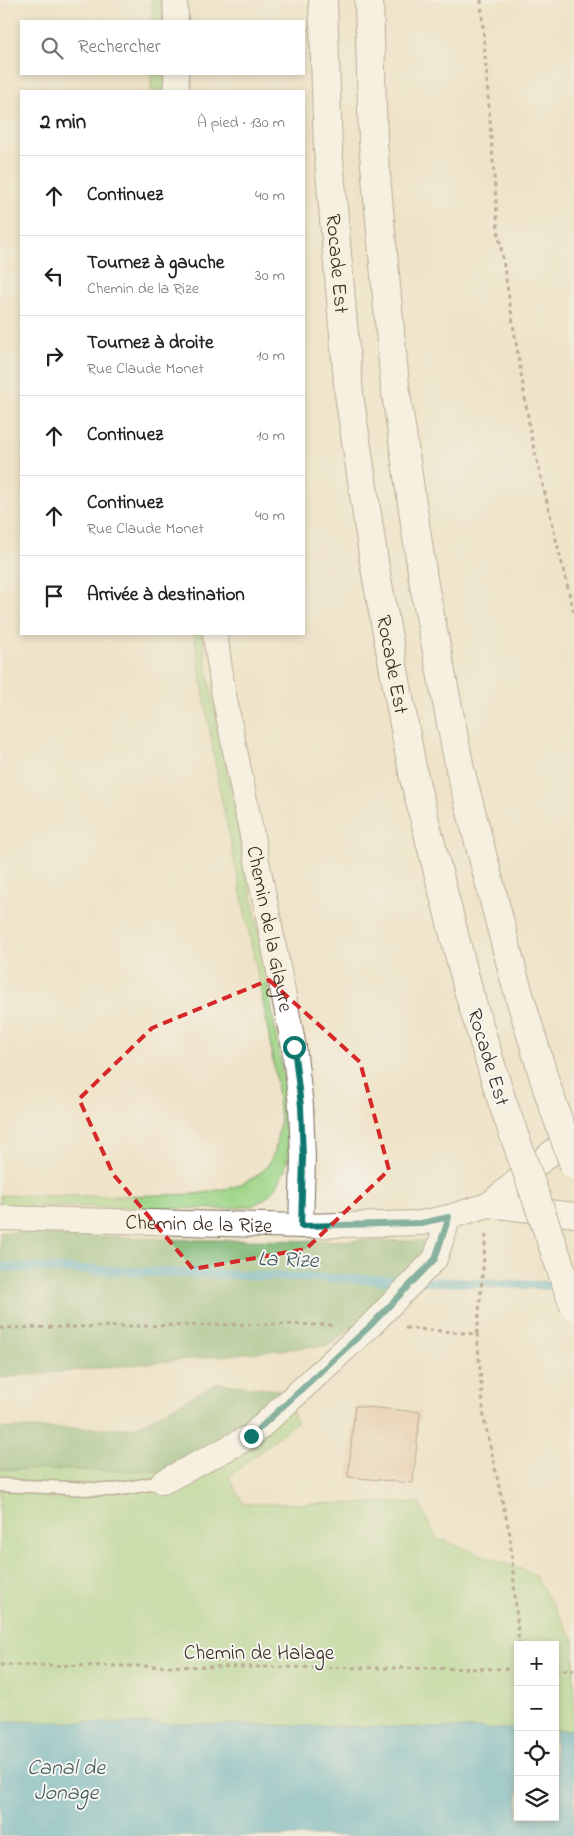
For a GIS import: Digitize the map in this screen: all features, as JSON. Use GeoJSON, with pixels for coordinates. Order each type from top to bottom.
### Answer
{"type":"FeatureCollection","features":[{"type":"Feature","properties":{"kind":"highway","name":"Rocade Est"},"geometry":{"type":"LineString","coordinates":[[323,0],[328,148],[349,394],[375,568],[414,778],[469,993],[500,1095],[574,1306]]}},
{"type":"Feature","properties":{"kind":"highway"},"geometry":{"type":"LineString","coordinates":[[369,0],[373,144],[395,386],[424,585],[460,769],[515,981],[547,1088],[574,1165]]}},
{"type":"Feature","properties":{"kind":"street"},"geometry":{"type":"LineString","coordinates":[[175,0],[176,20]]}},
{"type":"Feature","properties":{"kind":"street"},"geometry":{"type":"LineString","coordinates":[[176,75],[177,90]]}},
{"type":"Feature","properties":{"kind":"street","name":"Chemin de la Glayre"},"geometry":{"type":"LineString","coordinates":[[215,635],[223,690],[294,1047],[301,1106],[303,1158],[301,1226]]}},
{"type":"Feature","properties":{"kind":"street"},"geometry":{"type":"LineString","coordinates":[[488,1205],[574,1134]]}},
{"type":"Feature","properties":{"kind":"street","name":"Chemin de la Rize"},"geometry":{"type":"LineString","coordinates":[[0,1218],[301,1226],[421,1223],[488,1205],[574,1215]]}},
{"type":"Feature","properties":{"kind":"street"},"geometry":{"type":"LineString","coordinates":[[163,1482],[251,1436],[393,1304],[435,1259],[449,1217]]}},
{"type":"Feature","properties":{"kind":"lane"},"geometry":{"type":"LineString","coordinates":[[0,1485],[114,1490],[163,1482]]}},
{"type":"Feature","properties":{"kind":"path"},"geometry":{"type":"LineString","coordinates":[[480,0],[499,239],[531,436],[574,613]]}},
{"type":"Feature","properties":{"kind":"path"},"geometry":{"type":"LineString","coordinates":[[477,1334],[488,1205]]}},
{"type":"Feature","properties":{"kind":"path","name":"Chemin de Halage"},"geometry":{"type":"LineString","coordinates":[[0,1665],[514,1669]]}},
{"type":"Feature","properties":{"kind":"path"},"geometry":{"type":"LineString","coordinates":[[559,1670],[574,1670]]}},
{"type":"Feature","properties":{"kind":"highlighted area"},"geometry":{"type":"Polygon","coordinates":[[[269,980],[360,1062],[389,1170],[306,1249],[193,1269],[113,1174],[79,1099],[152,1028],[269,980]]]}},
{"type":"Feature","properties":{"kind":"green space"},"geometry":{"type":"Polygon","coordinates":[[[152,0],[162,0],[163,20],[152,20],[152,0]]]}},
{"type":"Feature","properties":{"kind":"green space"},"geometry":{"type":"Polygon","coordinates":[[[151,75],[164,75],[164,90],[151,90],[151,75]]]}},
{"type":"Feature","properties":{"kind":"green space"},"geometry":{"type":"Polygon","coordinates":[[[194,635],[202,635],[208,674],[256,918],[289,1110],[289,1149],[283,1175],[277,1186],[268,1196],[256,1204],[226,1209],[0,1206],[0,1195],[121,1196],[197,1194],[234,1187],[255,1177],[267,1167],[275,1151],[280,1121],[276,1079],[263,1001],[219,787],[194,635]]]}},
{"type":"Feature","properties":{"kind":"green space"},"geometry":{"type":"Polygon","coordinates":[[[0,1232],[194,1240],[429,1241],[379,1306],[329,1345],[0,1378],[0,1232]]]}},
{"type":"Feature","properties":{"kind":"green space"},"geometry":{"type":"Polygon","coordinates":[[[217,1383],[286,1391],[244,1429],[159,1471],[0,1469],[0,1428],[134,1428],[217,1383]]]}},
{"type":"Feature","properties":{"kind":"green space"},"geometry":{"type":"Polygon","coordinates":[[[286,1391],[296,1422],[229,1477],[244,1504],[419,1503],[436,1538],[534,1574],[574,1640],[574,1730],[559,1730],[559,1641],[514,1641],[514,1729],[0,1721],[0,1469],[159,1471],[286,1391]]]}},
{"type":"Feature","properties":{"kind":"water","name":"Canal de Jonage"},"geometry":{"type":"Polygon","coordinates":[[[0,1721],[514,1729],[514,1821],[559,1821],[559,1730],[574,1730],[574,1836],[0,1836],[0,1721]]]}},
{"type":"Feature","properties":{"kind":"building"},"geometry":{"type":"Polygon","coordinates":[[[355,1406],[420,1412],[413,1483],[348,1477],[355,1406]]]}},
{"type":"Feature","properties":{"kind":"waterway","name":"La Rize"},"geometry":{"type":"LineString","coordinates":[[0,1267],[564,1286]]}},
{"type":"Feature","properties":{"kind":"route"},"geometry":{"type":"LineString","coordinates":[[251,1436],[393,1304],[435,1259],[449,1217],[421,1223],[301,1226],[303,1158],[301,1106],[294,1047]]}}]}
